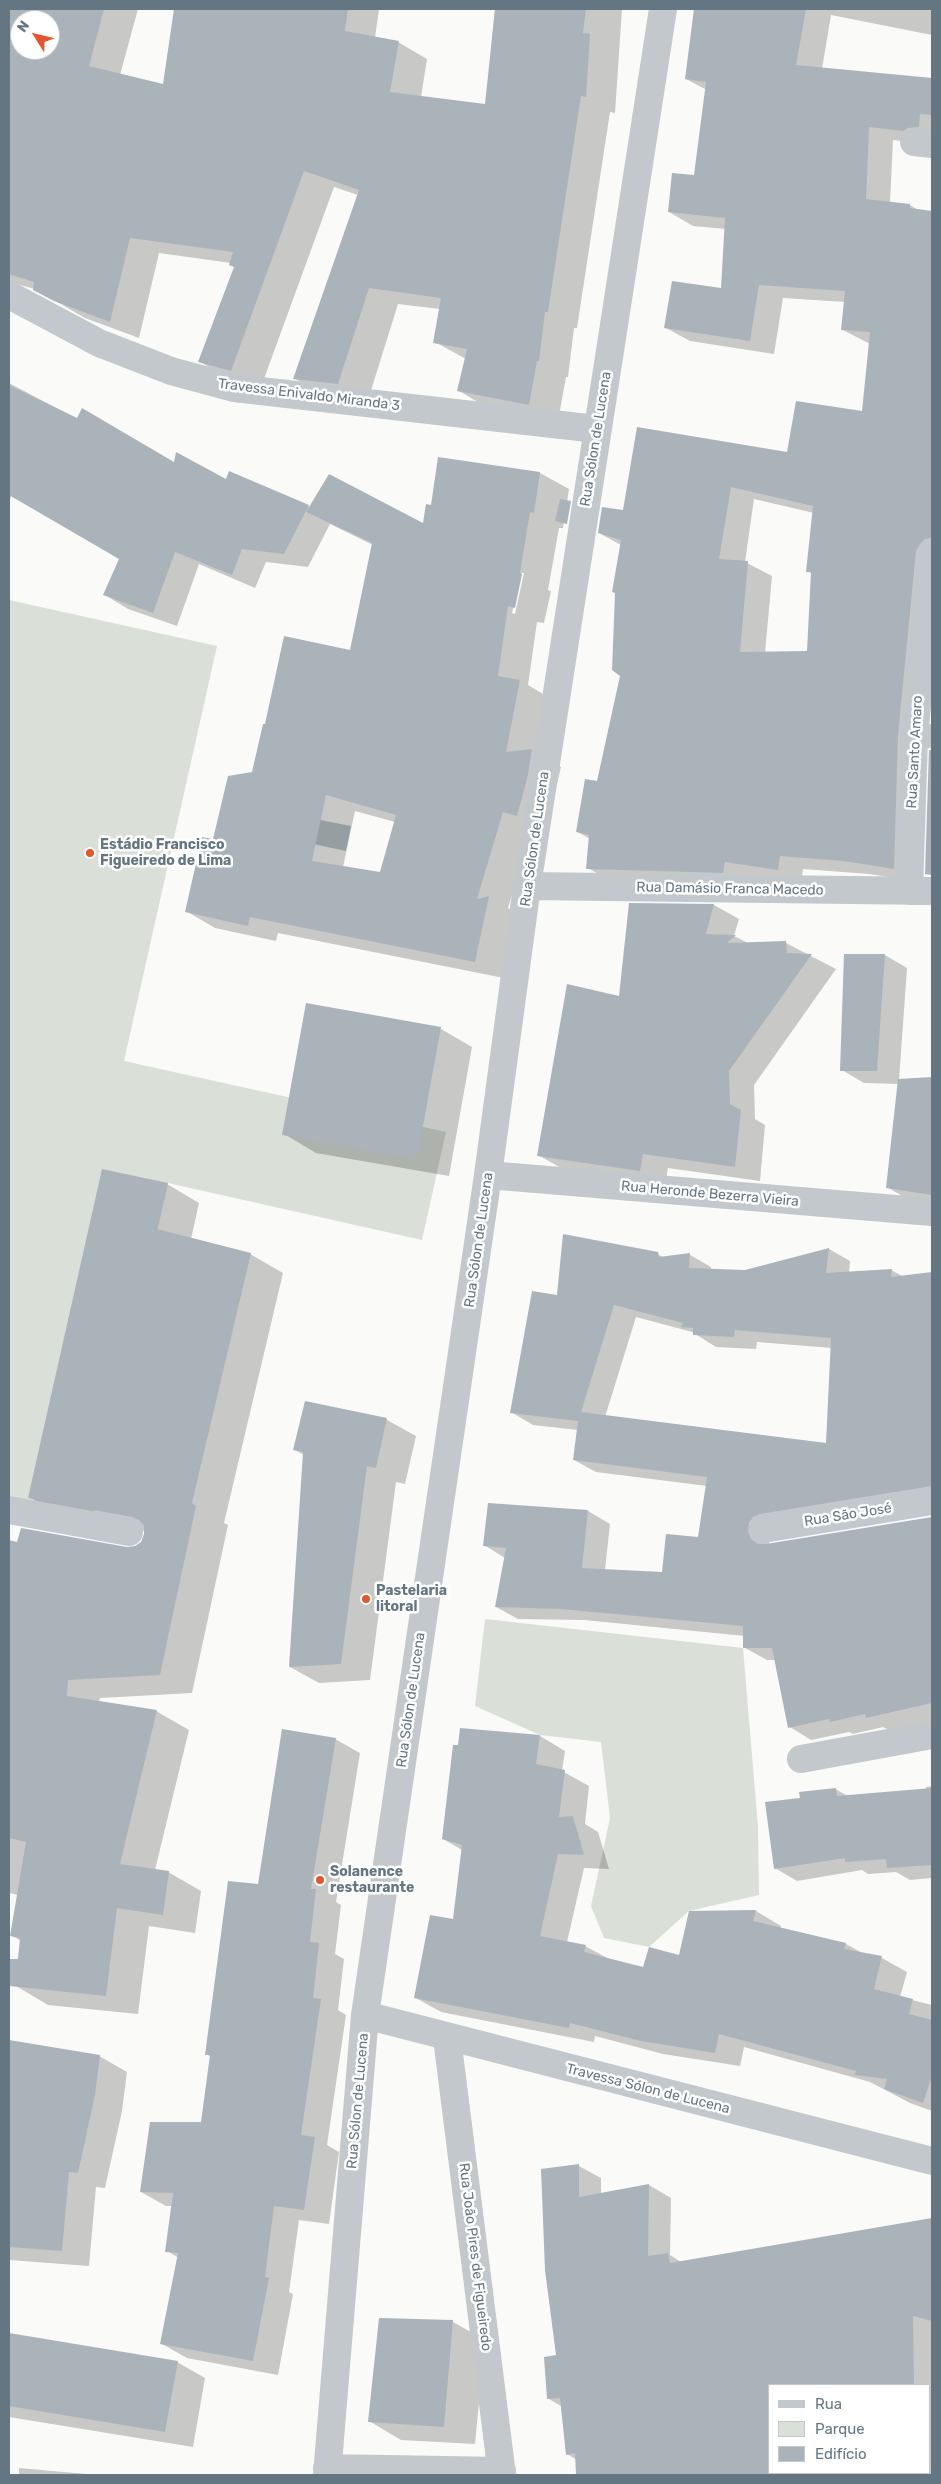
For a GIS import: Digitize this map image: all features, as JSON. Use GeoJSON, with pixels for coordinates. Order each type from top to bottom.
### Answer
{"type":"FeatureCollection","features":[{"type":"Feature","properties":{"kind":"street","name":"Rua Sólon de Lucena"},"geometry":{"type":"LineString","coordinates":[[327,2472],[365,2015],[488,1175],[527,886],[663,9]]}},
{"type":"Feature","properties":{"kind":"street","name":"Travessa Enivaldo Miranda 3"},"geometry":{"type":"LineString","coordinates":[[9,295],[99,343],[171,371],[234,388],[597,429]]}},
{"type":"Feature","properties":{"kind":"street","name":"Rua Santo Amaro"},"geometry":{"type":"LineString","coordinates":[[920,891],[923,737],[932,553]]}},
{"type":"Feature","properties":{"kind":"street","name":"Rua Damásio Franca Macedo"},"geometry":{"type":"LineString","coordinates":[[527,886],[920,891]]}},
{"type":"Feature","properties":{"kind":"street","name":"Rua Heronde Bezerra Vieira"},"geometry":{"type":"LineString","coordinates":[[488,1175],[932,1212]]}},
{"type":"Feature","properties":{"kind":"street","name":"Rua São José"},"geometry":{"type":"LineString","coordinates":[[763,1528],[932,1501]]}},
{"type":"Feature","properties":{"kind":"street"},"geometry":{"type":"LineString","coordinates":[[9,1510],[129,1532]]}},
{"type":"Feature","properties":{"kind":"street"},"geometry":{"type":"LineString","coordinates":[[801,1759],[932,1734]]}},
{"type":"Feature","properties":{"kind":"street","name":"Travessa Sólon de Lucena"},"geometry":{"type":"LineString","coordinates":[[365,2015],[447,2038],[932,2161]]}},
{"type":"Feature","properties":{"kind":"street","name":"Rua João Pires de Figueiredo"},"geometry":{"type":"LineString","coordinates":[[447,2038],[502,2473]]}},
{"type":"Feature","properties":{"kind":"street"},"geometry":{"type":"LineString","coordinates":[[327,2472],[502,2473]]}},
{"type":"Feature","properties":{"kind":"green space","name":"Estádio Francisco Figueiredo de Lima"},"geometry":{"type":"Polygon","coordinates":[[[9,600],[217,646],[124,1061],[446,1132],[422,1240],[168,1183],[93,1516],[9,1498],[9,600]]]}},
{"type":"Feature","properties":{"kind":"green space"},"geometry":{"type":"Polygon","coordinates":[[[485,1619],[743,1648],[758,1827],[759,1895],[689,1911],[649,1947],[604,1938],[591,1906],[610,1818],[601,1742],[540,1735],[475,1706],[485,1619]]]}},
{"type":"Feature","properties":{"kind":"shaded area"},"geometry":{"type":"Polygon","coordinates":[[[305,817],[351,826],[346,851],[299,841],[305,817]]]}},
{"type":"Feature","properties":{"kind":"building"},"geometry":{"type":"Polygon","coordinates":[[[9,9],[104,9],[89,66],[163,84],[174,9],[348,9],[345,31],[399,41],[390,92],[485,104],[495,9],[586,9],[583,33],[590,34],[586,97],[581,96],[548,312],[545,312],[539,361],[537,361],[529,405],[457,391],[467,349],[433,343],[441,298],[369,288],[338,384],[293,379],[359,190],[304,171],[231,371],[198,362],[234,267],[229,265],[233,252],[130,238],[110,322],[54,301],[33,290],[34,282],[9,274],[9,9]]]}},
{"type":"Feature","properties":{"kind":"building"},"geometry":{"type":"Polygon","coordinates":[[[694,9],[806,9],[796,65],[932,78],[932,115],[920,114],[919,127],[908,128],[903,131],[869,127],[866,199],[910,204],[910,208],[932,211],[932,538],[925,539],[916,551],[898,735],[894,869],[844,861],[780,856],[778,870],[725,862],[723,873],[586,869],[589,835],[576,832],[585,779],[597,781],[620,676],[612,670],[615,593],[612,592],[621,540],[598,533],[602,507],[623,510],[637,427],[787,452],[796,401],[862,411],[870,332],[841,330],[845,291],[759,285],[750,341],[664,328],[672,281],[721,288],[725,218],[668,212],[672,173],[694,175],[706,82],[685,79],[694,9]],[[731,487],[719,559],[748,561],[740,652],[807,651],[811,572],[806,572],[813,506],[731,487]]]}},
{"type":"Feature","properties":{"kind":"building"},"geometry":{"type":"Polygon","coordinates":[[[9,385],[77,418],[82,408],[174,462],[176,452],[226,479],[229,471],[309,505],[284,554],[242,549],[232,575],[175,552],[153,613],[103,595],[119,559],[9,495],[9,385]]]}},
{"type":"Feature","properties":{"kind":"building"},"geometry":{"type":"Polygon","coordinates":[[[438,457],[540,472],[534,513],[530,512],[520,573],[522,574],[515,608],[508,606],[498,676],[520,680],[506,752],[532,749],[528,775],[517,816],[503,812],[477,899],[489,896],[475,962],[250,917],[248,926],[185,912],[202,837],[213,839],[228,776],[252,772],[263,724],[265,724],[284,636],[350,650],[372,543],[306,512],[329,474],[423,523],[426,504],[431,505],[438,457]],[[326,795],[312,861],[380,872],[396,815],[326,795]]]}},
{"type":"Feature","properties":{"kind":"building"},"geometry":{"type":"Polygon","coordinates":[[[560,499],[571,501],[567,524],[555,521],[560,499]]]}},
{"type":"Feature","properties":{"kind":"building"},"geometry":{"type":"Polygon","coordinates":[[[929,750],[932,750],[932,875],[925,874],[929,750]]]}},
{"type":"Feature","properties":{"kind":"building"},"geometry":{"type":"Polygon","coordinates":[[[629,903],[714,904],[706,934],[736,935],[727,943],[786,941],[787,953],[812,954],[729,1071],[730,1104],[741,1110],[735,1167],[643,1154],[640,1171],[537,1156],[567,984],[619,996],[629,903]]]}},
{"type":"Feature","properties":{"kind":"building"},"geometry":{"type":"Polygon","coordinates":[[[844,954],[885,954],[877,1071],[840,1071],[844,954]]]}},
{"type":"Feature","properties":{"kind":"building"},"geometry":{"type":"Polygon","coordinates":[[[306,1003],[441,1027],[417,1159],[282,1135],[306,1003]]]}},
{"type":"Feature","properties":{"kind":"building"},"geometry":{"type":"Polygon","coordinates":[[[932,1077],[932,1195],[886,1188],[898,1079],[932,1077]]]}},
{"type":"Feature","properties":{"kind":"building"},"geometry":{"type":"Polygon","coordinates":[[[102,1169],[168,1183],[157,1229],[251,1253],[192,1503],[196,1506],[160,1675],[68,1680],[67,1696],[157,1710],[120,1864],[169,1871],[163,1915],[117,1908],[106,1996],[9,1986],[9,1959],[18,1959],[20,1938],[10,1936],[26,1842],[9,1838],[9,1540],[17,1542],[21,1528],[127,1547],[135,1546],[141,1542],[144,1534],[144,1526],[139,1520],[132,1517],[28,1498],[102,1169]]]}},
{"type":"Feature","properties":{"kind":"building"},"geometry":{"type":"Polygon","coordinates":[[[563,1234],[658,1252],[659,1257],[690,1253],[689,1268],[745,1270],[829,1248],[826,1273],[892,1269],[891,1277],[932,1272],[932,1486],[760,1514],[753,1517],[749,1523],[748,1531],[751,1539],[758,1544],[766,1544],[932,1517],[932,1703],[866,1718],[865,1714],[830,1722],[829,1719],[788,1728],[772,1648],[743,1648],[743,1626],[561,1609],[495,1607],[506,1548],[483,1546],[488,1503],[588,1510],[582,1568],[662,1572],[666,1534],[698,1537],[707,1477],[573,1460],[578,1421],[510,1413],[532,1291],[557,1295],[563,1234]],[[614,1305],[581,1412],[826,1443],[831,1338],[735,1330],[734,1337],[693,1335],[693,1328],[681,1327],[683,1323],[614,1305]]]}},
{"type":"Feature","properties":{"kind":"building"},"geometry":{"type":"Polygon","coordinates":[[[305,1401],[387,1418],[376,1468],[367,1466],[341,1664],[289,1667],[303,1452],[293,1450],[305,1401]]]}},
{"type":"Feature","properties":{"kind":"building"},"geometry":{"type":"Polygon","coordinates":[[[460,1728],[540,1735],[536,1764],[565,1770],[559,1817],[573,1816],[584,1855],[558,1854],[540,1936],[586,1945],[584,1952],[643,1967],[649,1947],[679,1955],[689,1911],[756,1910],[753,1921],[846,1943],[844,1949],[882,1956],[874,1989],[913,1999],[909,2014],[932,2020],[932,2076],[923,2103],[884,2089],[887,2079],[855,2075],[856,2071],[719,2034],[715,2053],[641,2041],[570,2023],[569,2028],[414,1998],[430,1915],[453,1919],[462,1845],[442,1839],[453,1745],[458,1745],[460,1728]]]}},
{"type":"Feature","properties":{"kind":"building"},"geometry":{"type":"Polygon","coordinates":[[[282,1729],[336,1738],[311,1889],[316,1889],[310,1942],[319,1943],[313,1998],[321,1999],[301,2135],[315,2137],[304,2210],[274,2206],[265,2277],[269,2278],[253,2361],[160,2344],[178,2253],[165,2252],[173,2193],[140,2192],[150,2122],[201,2122],[210,2055],[205,2055],[228,1881],[258,1884],[282,1729]]]}},
{"type":"Feature","properties":{"kind":"building"},"geometry":{"type":"Polygon","coordinates":[[[836,1788],[837,1796],[932,1788],[932,1865],[887,1868],[886,1859],[845,1862],[845,1858],[774,1869],[765,1802],[800,1798],[799,1792],[836,1788]]]}},
{"type":"Feature","properties":{"kind":"building"},"geometry":{"type":"Polygon","coordinates":[[[9,2040],[100,2055],[95,2095],[78,2173],[69,2172],[62,2251],[9,2247],[9,2040]]]}},
{"type":"Feature","properties":{"kind":"building"},"geometry":{"type":"Polygon","coordinates":[[[579,2164],[579,2197],[649,2184],[648,2256],[668,2253],[670,2263],[932,2218],[932,2321],[913,2316],[914,2384],[768,2384],[768,2474],[770,2475],[576,2475],[575,2453],[566,2455],[560,2398],[547,2399],[544,2357],[556,2355],[545,2270],[541,2169],[579,2164]]]}},
{"type":"Feature","properties":{"kind":"building"},"geometry":{"type":"Polygon","coordinates":[[[379,2318],[453,2320],[444,2427],[368,2422],[379,2318]]]}},
{"type":"Feature","properties":{"kind":"building"},"geometry":{"type":"Polygon","coordinates":[[[9,2333],[178,2361],[165,2432],[9,2406],[9,2333]]]}},
{"type":"Feature","properties":{"kind":"place","name":"Estádio Francisco Figueiredo de Lima"},"geometry":{"type":"Point","coordinates":[90,853]}},
{"type":"Feature","properties":{"kind":"place","name":"Pastelaria litoral"},"geometry":{"type":"Point","coordinates":[366,1599]}},
{"type":"Feature","properties":{"kind":"place","name":"Solanence restaurante"},"geometry":{"type":"Point","coordinates":[320,1880]}}]}
